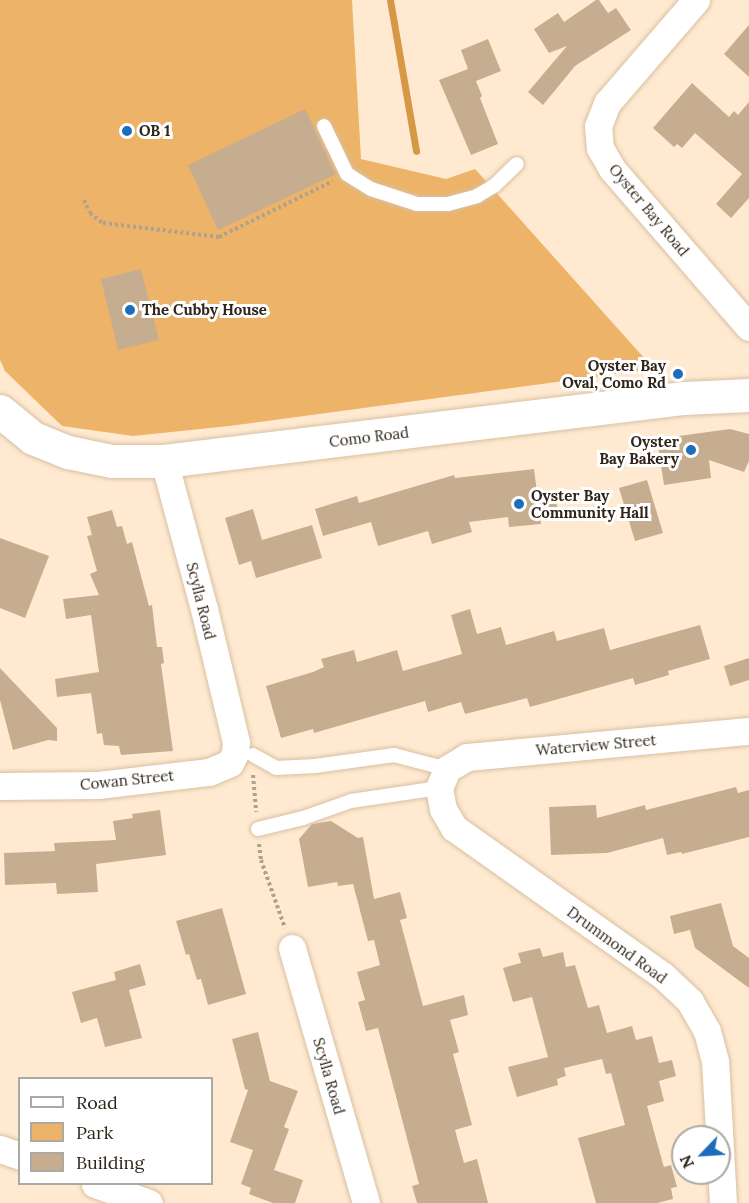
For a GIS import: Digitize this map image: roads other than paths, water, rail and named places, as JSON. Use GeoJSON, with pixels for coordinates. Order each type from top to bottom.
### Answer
{"type":"FeatureCollection","features":[{"type":"Feature","properties":{"kind":"street","name":"Oyster Bay Road"},"geometry":{"type":"LineString","coordinates":[[696,0],[607,103],[598,126],[600,148],[612,169],[749,327]]}},
{"type":"Feature","properties":{"kind":"street","name":"Como Road"},"geometry":{"type":"LineString","coordinates":[[0,411],[33,438],[68,452],[112,461],[164,461],[684,398],[749,395]]}},
{"type":"Feature","properties":{"kind":"street","name":"Scylla Road"},"geometry":{"type":"LineString","coordinates":[[164,461],[244,749]]}},
{"type":"Feature","properties":{"kind":"street","name":"Waterview Street"},"geometry":{"type":"LineString","coordinates":[[443,778],[467,757],[749,731]]}},
{"type":"Feature","properties":{"kind":"street","name":"Cowan Street"},"geometry":{"type":"LineString","coordinates":[[0,786],[98,785],[208,772],[230,762],[235,753],[244,749]]}},
{"type":"Feature","properties":{"kind":"street","name":"Drummond Road"},"geometry":{"type":"LineString","coordinates":[[443,778],[443,809],[454,828],[662,975],[690,1001],[707,1031],[715,1061],[723,1203]]}},
{"type":"Feature","properties":{"kind":"street","name":"Scylla Road"},"geometry":{"type":"LineString","coordinates":[[292,948],[366,1203]]}},
{"type":"Feature","properties":{"kind":"street"},"geometry":{"type":"LineString","coordinates":[[0,1149],[18,1155]]}},
{"type":"Feature","properties":{"kind":"street"},"geometry":{"type":"LineString","coordinates":[[98,1185],[149,1203]]}},
{"type":"Feature","properties":{"kind":"lane"},"geometry":{"type":"LineString","coordinates":[[324,126],[347,174],[371,189],[417,204],[448,204],[477,196],[495,185],[517,164]]}},
{"type":"Feature","properties":{"kind":"lane"},"geometry":{"type":"LineString","coordinates":[[244,749],[276,768],[315,766],[394,755],[443,778]]}},
{"type":"Feature","properties":{"kind":"lane"},"geometry":{"type":"LineString","coordinates":[[258,829],[303,818],[351,801],[443,778]]}},
{"type":"Feature","properties":{"kind":"waterway"},"geometry":{"type":"LineString","coordinates":[[390,0],[416,151]]}},
{"type":"Feature","properties":{"kind":"place","name":"OB 1"},"geometry":{"type":"Point","coordinates":[127,131]}},
{"type":"Feature","properties":{"kind":"place","name":"The Cubby House"},"geometry":{"type":"Point","coordinates":[130,310]}},
{"type":"Feature","properties":{"kind":"place","name":"Oyster Bay Oval, Como Rd"},"geometry":{"type":"Point","coordinates":[678,374]}},
{"type":"Feature","properties":{"kind":"place","name":"Oyster Bay Bakery"},"geometry":{"type":"Point","coordinates":[691,450]}},
{"type":"Feature","properties":{"kind":"place","name":"Oyster Bay Community Hall"},"geometry":{"type":"Point","coordinates":[519,504]}}]}
